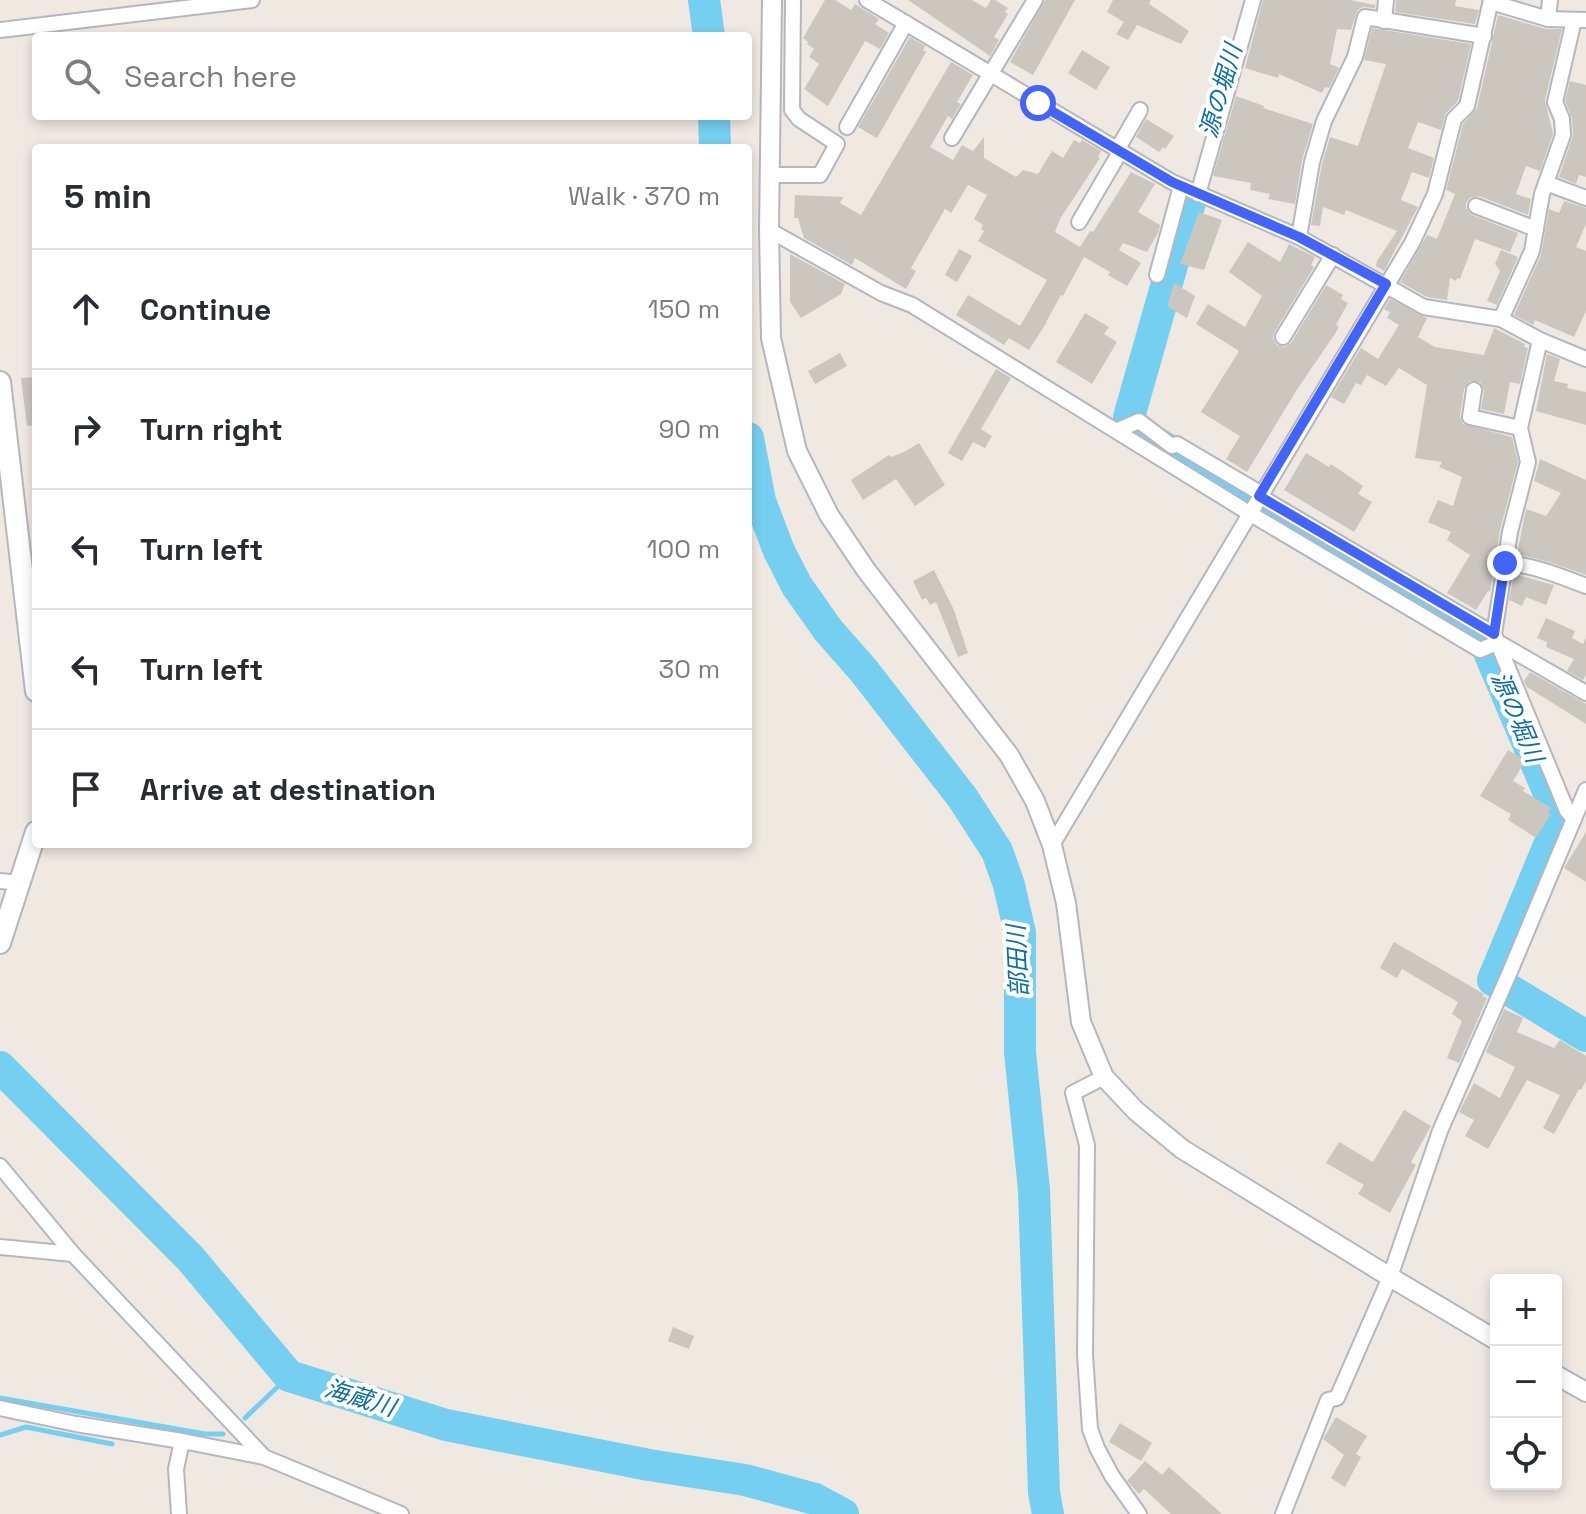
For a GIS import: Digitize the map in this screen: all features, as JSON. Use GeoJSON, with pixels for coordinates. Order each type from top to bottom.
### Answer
{"type":"FeatureCollection","features":[{"type":"Feature","properties":{"kind":"main road"},"geometry":{"type":"LineString","coordinates":[[0,382],[5,475],[32,663]]}},
{"type":"Feature","properties":{"kind":"main road"},"geometry":{"type":"LineString","coordinates":[[0,943],[8,918],[10,882],[32,840]]}},
{"type":"Feature","properties":{"kind":"street"},"geometry":{"type":"LineString","coordinates":[[0,30],[252,0]]}},
{"type":"Feature","properties":{"kind":"street"},"geometry":{"type":"LineString","coordinates":[[772,0],[771,338],[788,419],[806,472],[829,515],[866,570],[1009,755],[1035,801],[1052,845],[1066,903],[1081,1022],[1104,1077],[1136,1111],[1182,1149],[1490,1336]]}},
{"type":"Feature","properties":{"kind":"street"},"geometry":{"type":"LineString","coordinates":[[770,175],[820,175],[837,144],[799,119],[792,110],[793,0]]}},
{"type":"Feature","properties":{"kind":"street"},"geometry":{"type":"LineString","coordinates":[[867,0],[1181,186],[1299,237],[1424,307],[1501,319],[1586,359]]}},
{"type":"Feature","properties":{"kind":"street"},"geometry":{"type":"LineString","coordinates":[[952,138],[1035,0]]}},
{"type":"Feature","properties":{"kind":"street"},"geometry":{"type":"LineString","coordinates":[[1198,194],[1253,0]]}},
{"type":"Feature","properties":{"kind":"street"},"geometry":{"type":"LineString","coordinates":[[1299,237],[1312,162],[1324,121],[1355,57],[1366,0]]}},
{"type":"Feature","properties":{"kind":"street"},"geometry":{"type":"LineString","coordinates":[[1384,21],[1386,0]]}},
{"type":"Feature","properties":{"kind":"street"},"geometry":{"type":"LineString","coordinates":[[1548,19],[1550,0]]}},
{"type":"Feature","properties":{"kind":"street"},"geometry":{"type":"LineString","coordinates":[[1052,845],[1431,205],[1454,119],[1467,106],[1491,1],[1548,19],[1580,20],[1555,102],[1562,119],[1563,135],[1546,183],[1532,251],[1501,319]]}},
{"type":"Feature","properties":{"kind":"street"},"geometry":{"type":"LineString","coordinates":[[1365,17],[1484,36]]}},
{"type":"Feature","properties":{"kind":"street"},"geometry":{"type":"LineString","coordinates":[[847,127],[906,23]]}},
{"type":"Feature","properties":{"kind":"street"},"geometry":{"type":"LineString","coordinates":[[1079,222],[1140,110]]}},
{"type":"Feature","properties":{"kind":"street"},"geometry":{"type":"LineString","coordinates":[[1546,183],[1586,198]]}},
{"type":"Feature","properties":{"kind":"street"},"geometry":{"type":"LineString","coordinates":[[1157,275],[1181,186]]}},
{"type":"Feature","properties":{"kind":"street"},"geometry":{"type":"LineString","coordinates":[[1476,206],[1536,229]]}},
{"type":"Feature","properties":{"kind":"street"},"geometry":{"type":"LineString","coordinates":[[769,230],[881,293],[912,305],[1480,650],[1495,640]]}},
{"type":"Feature","properties":{"kind":"street"},"geometry":{"type":"LineString","coordinates":[[1283,337],[1333,255]]}},
{"type":"Feature","properties":{"kind":"street"},"geometry":{"type":"LineString","coordinates":[[1540,340],[1520,428],[1528,462],[1505,563],[1495,640],[1567,811],[1574,819]]}},
{"type":"Feature","properties":{"kind":"street"},"geometry":{"type":"LineString","coordinates":[[1474,390],[1470,417],[1520,428]]}},
{"type":"Feature","properties":{"kind":"street"},"geometry":{"type":"LineString","coordinates":[[1118,430],[1139,421],[1172,446],[1177,444],[1586,693]]}},
{"type":"Feature","properties":{"kind":"street"},"geometry":{"type":"LineString","coordinates":[[1505,563],[1520,564],[1586,586]]}},
{"type":"Feature","properties":{"kind":"street"},"geometry":{"type":"LineString","coordinates":[[1283,1514],[1328,1400],[1337,1398],[1390,1277],[1440,1131],[1586,790]]}},
{"type":"Feature","properties":{"kind":"street"},"geometry":{"type":"LineString","coordinates":[[1104,1077],[1073,1093],[1087,1145],[1085,1355],[1088,1412],[1097,1448],[1127,1501],[1139,1514]]}},
{"type":"Feature","properties":{"kind":"street"},"geometry":{"type":"LineString","coordinates":[[0,1166],[73,1254],[264,1457]]}},
{"type":"Feature","properties":{"kind":"street"},"geometry":{"type":"LineString","coordinates":[[0,1247],[73,1254]]}},
{"type":"Feature","properties":{"kind":"street"},"geometry":{"type":"LineString","coordinates":[[1562,1378],[1586,1392]]}},
{"type":"Feature","properties":{"kind":"street"},"geometry":{"type":"LineString","coordinates":[[0,1408],[264,1457],[401,1514]]}},
{"type":"Feature","properties":{"kind":"street"},"geometry":{"type":"LineString","coordinates":[[179,1514],[176,1469],[182,1441]]}},
{"type":"Feature","properties":{"kind":"building"},"geometry":{"type":"Polygon","coordinates":[[[825,0],[835,0],[851,10],[855,4],[879,19],[875,24],[889,33],[880,49],[865,41],[828,106],[804,89],[819,64],[809,57],[814,49],[803,38],[825,0]]]}},
{"type":"Feature","properties":{"kind":"building"},"geometry":{"type":"Polygon","coordinates":[[[908,0],[972,0],[986,8],[991,0],[995,0],[1008,8],[1005,12],[1008,14],[994,37],[999,40],[990,56],[908,0]]]}},
{"type":"Feature","properties":{"kind":"building"},"geometry":{"type":"Polygon","coordinates":[[[1045,0],[1075,0],[1033,75],[1010,62],[1045,0]]]}},
{"type":"Feature","properties":{"kind":"building"},"geometry":{"type":"Polygon","coordinates":[[[1113,0],[1151,0],[1149,4],[1189,31],[1181,44],[1137,25],[1128,40],[1116,34],[1124,22],[1107,12],[1113,0]]]}},
{"type":"Feature","properties":{"kind":"building"},"geometry":{"type":"Polygon","coordinates":[[[1263,0],[1350,0],[1375,5],[1376,0],[1375,8],[1362,7],[1357,11],[1351,30],[1337,29],[1330,64],[1339,68],[1329,88],[1325,87],[1322,93],[1279,74],[1278,78],[1245,68],[1263,0]]]}},
{"type":"Feature","properties":{"kind":"building"},"geometry":{"type":"Polygon","coordinates":[[[1396,0],[1456,0],[1455,6],[1479,10],[1475,24],[1395,12],[1396,0]]]}},
{"type":"Feature","properties":{"kind":"building"},"geometry":{"type":"Polygon","coordinates":[[[1498,15],[1546,29],[1562,29],[1545,100],[1553,134],[1540,171],[1526,166],[1516,194],[1531,199],[1528,215],[1479,196],[1470,198],[1466,203],[1472,215],[1518,233],[1510,252],[1475,239],[1460,279],[1450,278],[1447,300],[1427,297],[1400,282],[1427,235],[1437,239],[1455,194],[1446,190],[1463,124],[1477,108],[1498,15]]]}},
{"type":"Feature","properties":{"kind":"building"},"geometry":{"type":"Polygon","coordinates":[[[1372,28],[1471,44],[1458,101],[1446,113],[1441,130],[1418,122],[1408,148],[1434,158],[1429,178],[1412,172],[1401,200],[1418,207],[1384,271],[1376,266],[1377,261],[1397,231],[1346,210],[1344,215],[1323,207],[1320,226],[1311,225],[1330,137],[1358,146],[1386,64],[1364,60],[1372,28]]]}},
{"type":"Feature","properties":{"kind":"building"},"geometry":{"type":"Polygon","coordinates":[[[910,37],[925,46],[923,50],[926,52],[877,138],[858,127],[910,37]]]}},
{"type":"Feature","properties":{"kind":"building"},"geometry":{"type":"Polygon","coordinates":[[[1082,50],[1110,67],[1096,90],[1068,73],[1082,50]]]}},
{"type":"Feature","properties":{"kind":"building"},"geometry":{"type":"Polygon","coordinates":[[[951,62],[973,75],[957,102],[961,104],[952,119],[948,116],[930,147],[953,160],[962,145],[973,151],[984,137],[984,158],[1016,177],[1023,170],[1038,174],[1052,151],[1063,158],[1074,140],[1080,143],[1082,140],[1101,151],[1100,158],[1060,219],[1055,232],[1080,247],[1131,172],[1155,184],[1138,212],[1160,225],[1158,233],[1147,252],[1123,243],[1119,250],[1141,263],[1127,286],[1084,257],[1029,350],[1009,338],[1004,345],[956,315],[968,295],[1020,326],[1047,280],[978,241],[984,231],[981,229],[983,225],[974,219],[987,195],[968,185],[951,213],[945,209],[911,268],[916,271],[906,289],[855,258],[852,265],[804,238],[798,218],[794,218],[795,195],[843,197],[840,203],[861,215],[951,62]]]}},
{"type":"Feature","properties":{"kind":"building"},"geometry":{"type":"Polygon","coordinates":[[[1570,81],[1586,85],[1586,177],[1579,175],[1576,184],[1559,177],[1573,135],[1572,118],[1565,101],[1570,81]]]}},
{"type":"Feature","properties":{"kind":"building"},"geometry":{"type":"Polygon","coordinates":[[[1236,96],[1313,124],[1302,160],[1295,204],[1268,199],[1270,194],[1250,190],[1251,183],[1213,176],[1236,96]]]}},
{"type":"Feature","properties":{"kind":"building"},"geometry":{"type":"Polygon","coordinates":[[[1146,119],[1174,136],[1165,149],[1163,147],[1159,152],[1136,137],[1146,119]]]}},
{"type":"Feature","properties":{"kind":"building"},"geometry":{"type":"Polygon","coordinates":[[[1564,201],[1586,208],[1586,224],[1576,247],[1586,251],[1586,311],[1574,337],[1535,320],[1533,325],[1514,315],[1541,255],[1549,209],[1559,213],[1564,201]]]}},
{"type":"Feature","properties":{"kind":"building"},"geometry":{"type":"Polygon","coordinates":[[[1199,212],[1222,220],[1204,270],[1180,264],[1199,212]]]}},
{"type":"Feature","properties":{"kind":"building"},"geometry":{"type":"Polygon","coordinates":[[[1248,242],[1280,262],[1289,244],[1315,257],[1311,265],[1314,267],[1274,333],[1277,345],[1284,347],[1291,343],[1326,285],[1343,295],[1341,299],[1348,303],[1336,325],[1339,326],[1335,334],[1247,472],[1226,459],[1240,436],[1201,412],[1239,351],[1196,324],[1208,304],[1245,327],[1262,296],[1229,272],[1248,242]]]}},
{"type":"Feature","properties":{"kind":"building"},"geometry":{"type":"Polygon","coordinates":[[[959,249],[972,256],[957,282],[945,275],[959,249]]]}},
{"type":"Feature","properties":{"kind":"building"},"geometry":{"type":"Polygon","coordinates":[[[1501,250],[1518,257],[1497,305],[1487,301],[1500,271],[1495,264],[1501,250]]]}},
{"type":"Feature","properties":{"kind":"building"},"geometry":{"type":"Polygon","coordinates":[[[790,254],[845,284],[841,294],[801,318],[790,302],[790,254]]]}},
{"type":"Feature","properties":{"kind":"building"},"geometry":{"type":"Polygon","coordinates":[[[1174,283],[1195,296],[1187,318],[1167,306],[1174,283]]]}},
{"type":"Feature","properties":{"kind":"building"},"geometry":{"type":"Polygon","coordinates":[[[1390,299],[1427,318],[1418,337],[1435,347],[1484,355],[1494,328],[1528,348],[1520,384],[1510,382],[1504,414],[1481,409],[1484,391],[1480,382],[1470,381],[1464,389],[1460,416],[1463,424],[1512,437],[1518,462],[1500,530],[1490,592],[1476,610],[1447,593],[1470,555],[1447,540],[1451,532],[1428,522],[1438,500],[1453,506],[1462,477],[1439,467],[1442,462],[1415,458],[1427,385],[1399,368],[1386,386],[1367,375],[1361,385],[1356,383],[1344,404],[1331,397],[1361,348],[1378,359],[1399,325],[1387,318],[1390,312],[1384,309],[1390,299]]]}},
{"type":"Feature","properties":{"kind":"building"},"geometry":{"type":"Polygon","coordinates":[[[1085,313],[1109,327],[1104,334],[1117,342],[1092,384],[1056,362],[1085,313]]]}},
{"type":"Feature","properties":{"kind":"building"},"geometry":{"type":"Polygon","coordinates":[[[840,353],[847,366],[815,384],[808,371],[840,353]]]}},
{"type":"Feature","properties":{"kind":"building"},"geometry":{"type":"Polygon","coordinates":[[[1547,354],[1560,359],[1554,381],[1586,392],[1586,425],[1536,411],[1547,354]]]}},
{"type":"Feature","properties":{"kind":"building"},"geometry":{"type":"Polygon","coordinates":[[[996,369],[1011,378],[981,429],[992,436],[985,448],[973,442],[962,461],[948,453],[996,369]]]}},
{"type":"Feature","properties":{"kind":"building"},"geometry":{"type":"Polygon","coordinates":[[[32,377],[32,425],[27,426],[21,378],[32,377]]]}},
{"type":"Feature","properties":{"kind":"building"},"geometry":{"type":"Polygon","coordinates":[[[919,443],[945,485],[915,506],[896,479],[863,500],[851,480],[889,455],[904,452],[919,443]]]}},
{"type":"Feature","properties":{"kind":"building"},"geometry":{"type":"Polygon","coordinates":[[[1306,453],[1329,467],[1331,464],[1363,486],[1358,494],[1372,502],[1354,532],[1284,490],[1306,453]]]}},
{"type":"Feature","properties":{"kind":"building"},"geometry":{"type":"Polygon","coordinates":[[[1540,459],[1586,480],[1586,575],[1517,554],[1526,509],[1546,516],[1561,493],[1534,481],[1540,459]]]}},
{"type":"Feature","properties":{"kind":"building"},"geometry":{"type":"Polygon","coordinates":[[[934,570],[954,610],[968,653],[958,657],[936,602],[930,605],[926,598],[922,600],[913,581],[934,570]]]}},
{"type":"Feature","properties":{"kind":"building"},"geometry":{"type":"Polygon","coordinates":[[[1514,574],[1554,585],[1546,605],[1526,597],[1522,606],[1509,600],[1514,574]]]}},
{"type":"Feature","properties":{"kind":"building"},"geometry":{"type":"Polygon","coordinates":[[[1546,618],[1575,631],[1572,638],[1583,644],[1586,638],[1586,675],[1583,680],[1567,671],[1574,659],[1546,647],[1547,642],[1537,638],[1546,618]]]}},
{"type":"Feature","properties":{"kind":"building"},"geometry":{"type":"Polygon","coordinates":[[[1530,672],[1586,704],[1586,724],[1527,687],[1524,681],[1530,672]]]}},
{"type":"Feature","properties":{"kind":"building"},"geometry":{"type":"Polygon","coordinates":[[[1508,750],[1526,760],[1513,781],[1551,808],[1548,812],[1551,814],[1536,838],[1508,820],[1511,814],[1480,796],[1508,750]]]}},
{"type":"Feature","properties":{"kind":"building"},"geometry":{"type":"Polygon","coordinates":[[[1586,832],[1586,882],[1564,868],[1586,832]]]}},
{"type":"Feature","properties":{"kind":"building"},"geometry":{"type":"Polygon","coordinates":[[[1394,942],[1487,998],[1459,1063],[1447,1058],[1462,1021],[1452,1014],[1458,1002],[1402,969],[1397,978],[1380,968],[1394,942]]]}},
{"type":"Feature","properties":{"kind":"building"},"geometry":{"type":"Polygon","coordinates":[[[1504,1009],[1523,1018],[1517,1032],[1554,1048],[1560,1040],[1586,1056],[1586,1081],[1554,1134],[1543,1128],[1560,1095],[1527,1080],[1488,1149],[1465,1136],[1474,1120],[1459,1112],[1474,1083],[1500,1098],[1515,1067],[1486,1052],[1504,1009]]]}},
{"type":"Feature","properties":{"kind":"building"},"geometry":{"type":"Polygon","coordinates":[[[1404,1110],[1431,1126],[1411,1162],[1416,1165],[1390,1213],[1358,1194],[1364,1185],[1326,1163],[1339,1142],[1373,1162],[1404,1110]]]}},
{"type":"Feature","properties":{"kind":"building"},"geometry":{"type":"Polygon","coordinates":[[[673,1327],[694,1336],[689,1349],[668,1341],[673,1327]]]}},
{"type":"Feature","properties":{"kind":"building"},"geometry":{"type":"Polygon","coordinates":[[[1336,1417],[1367,1436],[1356,1454],[1361,1457],[1345,1487],[1331,1478],[1344,1455],[1323,1439],[1336,1417]]]}},
{"type":"Feature","properties":{"kind":"building"},"geometry":{"type":"Polygon","coordinates":[[[1120,1423],[1152,1443],[1141,1461],[1109,1442],[1120,1423]]]}},
{"type":"Feature","properties":{"kind":"building"},"geometry":{"type":"Polygon","coordinates":[[[1145,1461],[1162,1475],[1169,1467],[1222,1514],[1171,1514],[1144,1489],[1139,1494],[1127,1481],[1145,1461]]]}},
{"type":"Feature","properties":{"kind":"waterway","name":"部田川"},"geometry":{"type":"LineString","coordinates":[[704,0],[708,32]]}},
{"type":"Feature","properties":{"kind":"waterway","name":"部田川"},"geometry":{"type":"LineString","coordinates":[[714,120],[715,144]]}},
{"type":"Feature","properties":{"kind":"waterway","name":"源の堀川"},"geometry":{"type":"LineString","coordinates":[[1190,202],[1129,417],[1135,430],[1483,638],[1560,819],[1493,980],[1586,1036]]}},
{"type":"Feature","properties":{"kind":"waterway","name":"部田川"},"geometry":{"type":"LineString","coordinates":[[752,459],[760,501],[779,551],[797,586],[828,630],[864,671],[962,797],[997,851],[1009,885],[1020,933],[1020,1052],[1034,1190],[1044,1492],[1048,1514]]}},
{"type":"Feature","properties":{"kind":"waterway","name":"海蔵川"},"geometry":{"type":"LineString","coordinates":[[0,1067],[190,1258],[289,1376],[446,1425],[649,1465],[745,1480],[815,1499],[843,1514]]}},
{"type":"Feature","properties":{"kind":"waterway"},"geometry":{"type":"LineString","coordinates":[[245,1418],[289,1376]]}},
{"type":"Feature","properties":{"kind":"waterway"},"geometry":{"type":"LineString","coordinates":[[0,1398],[205,1434],[223,1434]]}},
{"type":"Feature","properties":{"kind":"waterway"},"geometry":{"type":"LineString","coordinates":[[0,1435],[26,1427],[112,1444]]}},
{"type":"Feature","properties":{"kind":"route"},"geometry":{"type":"LineString","coordinates":[[1038,103],[1172,182],[1299,237],[1386,284],[1259,496],[1494,634],[1505,563]]}}]}
